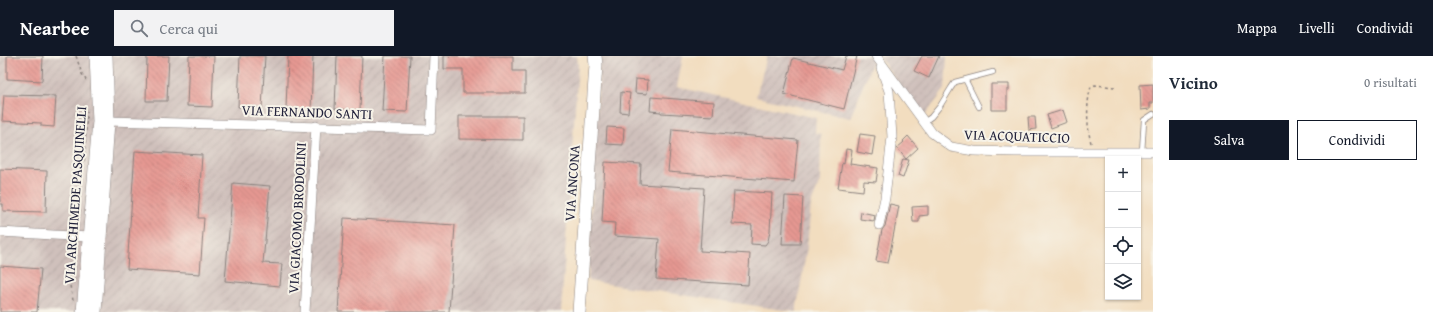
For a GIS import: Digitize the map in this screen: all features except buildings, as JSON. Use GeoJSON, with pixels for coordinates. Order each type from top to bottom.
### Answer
{"type":"FeatureCollection","features":[{"type":"Feature","properties":{"kind":"main road","name":"VIA ARCHIMEDE PASQUINELLI"},"geometry":{"type":"LineString","coordinates":[[78,309],[89,237],[99,121],[96,56]]}},
{"type":"Feature","properties":{"kind":"main road","name":"VIA ARCHIMEDE PASQUINELLI"},"geometry":{"type":"LineString","coordinates":[[95,312],[108,121],[106,56]]}},
{"type":"Feature","properties":{"kind":"main road","name":"VIA ANCONA"},"geometry":{"type":"LineString","coordinates":[[571,312],[587,67],[586,56]]}},
{"type":"Feature","properties":{"kind":"main road","name":"VIA ANCONA"},"geometry":{"type":"LineString","coordinates":[[579,312],[596,65],[595,56]]}},
{"type":"Feature","properties":{"kind":"street","name":"VIA FERNANDO SANTI"},"geometry":{"type":"LineString","coordinates":[[108,121],[431,130],[434,56]]}},
{"type":"Feature","properties":{"kind":"street"},"geometry":{"type":"LineString","coordinates":[[877,57],[889,91],[892,137],[885,198],[879,225]]}},
{"type":"Feature","properties":{"kind":"street","name":"VIA ACQUATICCIO"},"geometry":{"type":"LineString","coordinates":[[877,57],[932,133],[951,147],[974,151],[1153,152]]}},
{"type":"Feature","properties":{"kind":"street","name":"VIA GIACOMO BRODOLINI"},"geometry":{"type":"LineString","coordinates":[[306,312],[316,126]]}},
{"type":"Feature","properties":{"kind":"street"},"geometry":{"type":"LineString","coordinates":[[0,232],[89,237]]}},
{"type":"Feature","properties":{"kind":"lane"},"geometry":{"type":"LineString","coordinates":[[924,122],[931,117],[940,106],[955,82],[993,72]]}},
{"type":"Feature","properties":{"kind":"lane"},"geometry":{"type":"LineString","coordinates":[[966,80],[979,107]]}},
{"type":"Feature","properties":{"kind":"lane"},"geometry":{"type":"LineString","coordinates":[[1142,152],[1144,120],[1153,114]]}},
{"type":"Feature","properties":{"kind":"path"},"geometry":{"type":"LineString","coordinates":[[76,56],[82,74],[89,84]]}},
{"type":"Feature","properties":{"kind":"path"},"geometry":{"type":"LineString","coordinates":[[1099,152],[1092,144],[1089,133],[1090,89],[1095,85],[1115,87]]}},
{"type":"Feature","properties":{"kind":"path"},"geometry":{"type":"LineString","coordinates":[[84,166],[88,106]]}},
{"type":"Feature","properties":{"kind":"path"},"geometry":{"type":"LineString","coordinates":[[78,309],[73,299],[69,281],[72,226],[81,208]]}},
{"type":"Feature","properties":{"kind":"shaded area"},"geometry":{"type":"Polygon","coordinates":[[[0,56],[577,56],[578,65],[561,312],[0,312],[0,56]]]}},
{"type":"Feature","properties":{"kind":"shaded area"},"geometry":{"type":"Polygon","coordinates":[[[600,56],[683,56],[677,87],[816,118],[815,133],[821,134],[820,181],[811,204],[807,247],[796,312],[588,281],[600,56]]]}},
{"type":"Feature","properties":{"kind":"shaded area"},"geometry":{"type":"Polygon","coordinates":[[[767,56],[875,56],[850,118],[756,97],[767,56]]]}},
{"type":"Feature","properties":{"kind":"shaded area"},"geometry":{"type":"Polygon","coordinates":[[[879,56],[947,56],[945,89],[923,118],[879,56]]]}}]}
